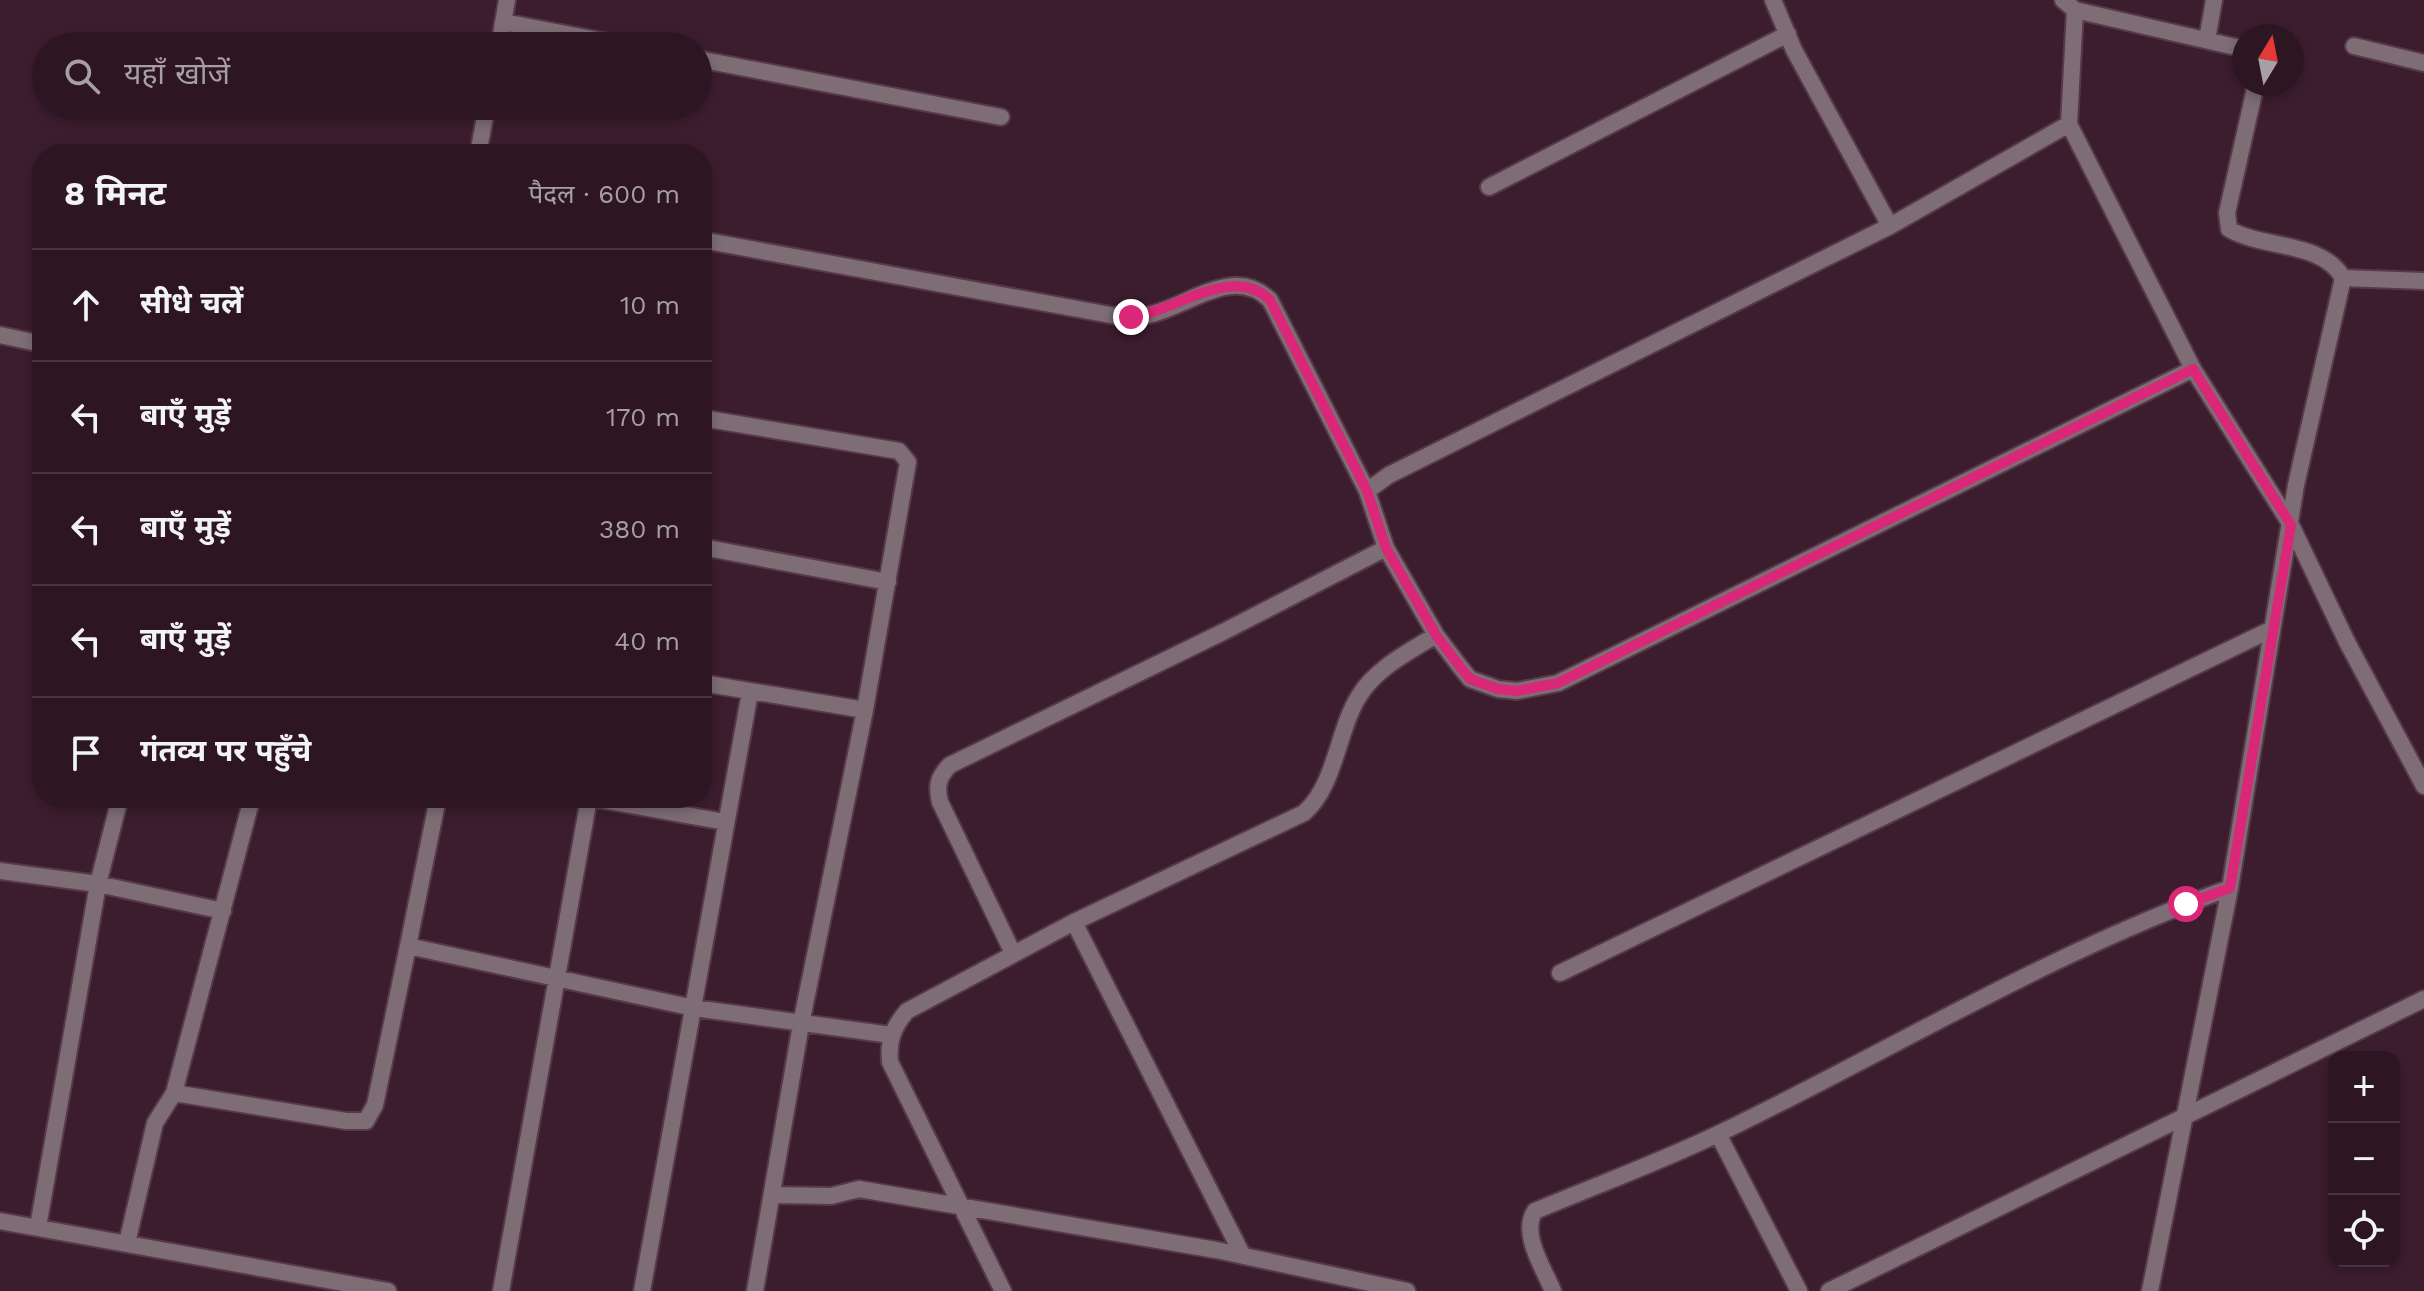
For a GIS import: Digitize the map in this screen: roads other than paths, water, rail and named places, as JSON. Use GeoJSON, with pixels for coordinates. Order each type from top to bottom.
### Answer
{"type":"FeatureCollection","features":[{"type":"Feature","properties":{"kind":"street"},"geometry":{"type":"LineString","coordinates":[[501,32],[507,0]]}},
{"type":"Feature","properties":{"kind":"street"},"geometry":{"type":"LineString","coordinates":[[1773,0],[1890,226]]}},
{"type":"Feature","properties":{"kind":"street"},"geometry":{"type":"LineString","coordinates":[[2207,40],[2214,0]]}},
{"type":"Feature","properties":{"kind":"street"},"geometry":{"type":"LineString","coordinates":[[2232,46],[2069,5],[2069,124],[2193,369],[2291,525],[2347,642],[2424,786]]}},
{"type":"Feature","properties":{"kind":"street"},"geometry":{"type":"LineString","coordinates":[[503,22],[556,32]]}},
{"type":"Feature","properties":{"kind":"street"},"geometry":{"type":"LineString","coordinates":[[1489,187],[1788,34]]}},
{"type":"Feature","properties":{"kind":"street"},"geometry":{"type":"LineString","coordinates":[[2354,46],[2424,63]]}},
{"type":"Feature","properties":{"kind":"street"},"geometry":{"type":"LineString","coordinates":[[712,62],[1001,117]]}},
{"type":"Feature","properties":{"kind":"street"},"geometry":{"type":"LineString","coordinates":[[2150,1291],[2230,888],[2296,485],[2343,278],[2336,266],[2319,257],[2236,233],[2227,224],[2254,96]]}},
{"type":"Feature","properties":{"kind":"street"},"geometry":{"type":"LineString","coordinates":[[480,144],[484,120]]}},
{"type":"Feature","properties":{"kind":"street"},"geometry":{"type":"LineString","coordinates":[[1367,491],[1389,475],[1890,226],[2069,124]]}},
{"type":"Feature","properties":{"kind":"street"},"geometry":{"type":"LineString","coordinates":[[712,242],[1116,316],[1149,315],[1234,284],[1253,287],[1270,300],[1367,491],[1386,548],[1436,635],[1470,679],[1517,691],[1558,683],[2193,369]]}},
{"type":"Feature","properties":{"kind":"street"},"geometry":{"type":"LineString","coordinates":[[2343,278],[2424,281]]}},
{"type":"Feature","properties":{"kind":"street"},"geometry":{"type":"LineString","coordinates":[[0,335],[32,342]]}},
{"type":"Feature","properties":{"kind":"street"},"geometry":{"type":"LineString","coordinates":[[712,420],[903,453],[908,462],[865,710],[801,1024],[774,1195],[755,1291]]}},
{"type":"Feature","properties":{"kind":"street"},"geometry":{"type":"LineString","coordinates":[[1013,953],[940,802],[937,790],[943,771],[1386,548]]}},
{"type":"Feature","properties":{"kind":"street"},"geometry":{"type":"LineString","coordinates":[[712,549],[888,582]]}},
{"type":"Feature","properties":{"kind":"street"},"geometry":{"type":"LineString","coordinates":[[1560,973],[2272,629]]}},
{"type":"Feature","properties":{"kind":"street"},"geometry":{"type":"LineString","coordinates":[[1003,1291],[890,1062],[891,1035],[907,1011],[1013,953],[1304,813],[1319,797],[1346,725],[1364,690],[1383,669],[1436,635]]}},
{"type":"Feature","properties":{"kind":"street"},"geometry":{"type":"LineString","coordinates":[[712,685],[865,710]]}},
{"type":"Feature","properties":{"kind":"street"},"geometry":{"type":"LineString","coordinates":[[642,1291],[750,692]]}},
{"type":"Feature","properties":{"kind":"street"},"geometry":{"type":"LineString","coordinates":[[38,1227],[98,884],[117,808]]}},
{"type":"Feature","properties":{"kind":"street"},"geometry":{"type":"LineString","coordinates":[[127,1243],[155,1123],[174,1093],[249,808]]}},
{"type":"Feature","properties":{"kind":"street"},"geometry":{"type":"LineString","coordinates":[[174,1093],[346,1121],[366,1121],[375,1105],[436,808]]}},
{"type":"Feature","properties":{"kind":"street"},"geometry":{"type":"LineString","coordinates":[[501,1291],[588,808]]}},
{"type":"Feature","properties":{"kind":"street"},"geometry":{"type":"LineString","coordinates":[[646,808],[725,822]]}},
{"type":"Feature","properties":{"kind":"street"},"geometry":{"type":"LineString","coordinates":[[0,871],[98,884],[223,911]]}},
{"type":"Feature","properties":{"kind":"street"},"geometry":{"type":"LineString","coordinates":[[1553,1291],[1531,1236],[1530,1219],[1535,1211],[1718,1134],[2026,976],[2186,904],[2230,888]]}},
{"type":"Feature","properties":{"kind":"street"},"geometry":{"type":"LineString","coordinates":[[1074,922],[1243,1256]]}},
{"type":"Feature","properties":{"kind":"street"},"geometry":{"type":"LineString","coordinates":[[408,946],[694,1008],[891,1035]]}},
{"type":"Feature","properties":{"kind":"street"},"geometry":{"type":"LineString","coordinates":[[1829,1291],[2424,999]]}},
{"type":"Feature","properties":{"kind":"street"},"geometry":{"type":"LineString","coordinates":[[1718,1134],[1799,1291]]}},
{"type":"Feature","properties":{"kind":"street"},"geometry":{"type":"LineString","coordinates":[[774,1195],[831,1196],[859,1189],[1243,1256],[1407,1291]]}},
{"type":"Feature","properties":{"kind":"street"},"geometry":{"type":"LineString","coordinates":[[0,1221],[388,1291]]}}]}
